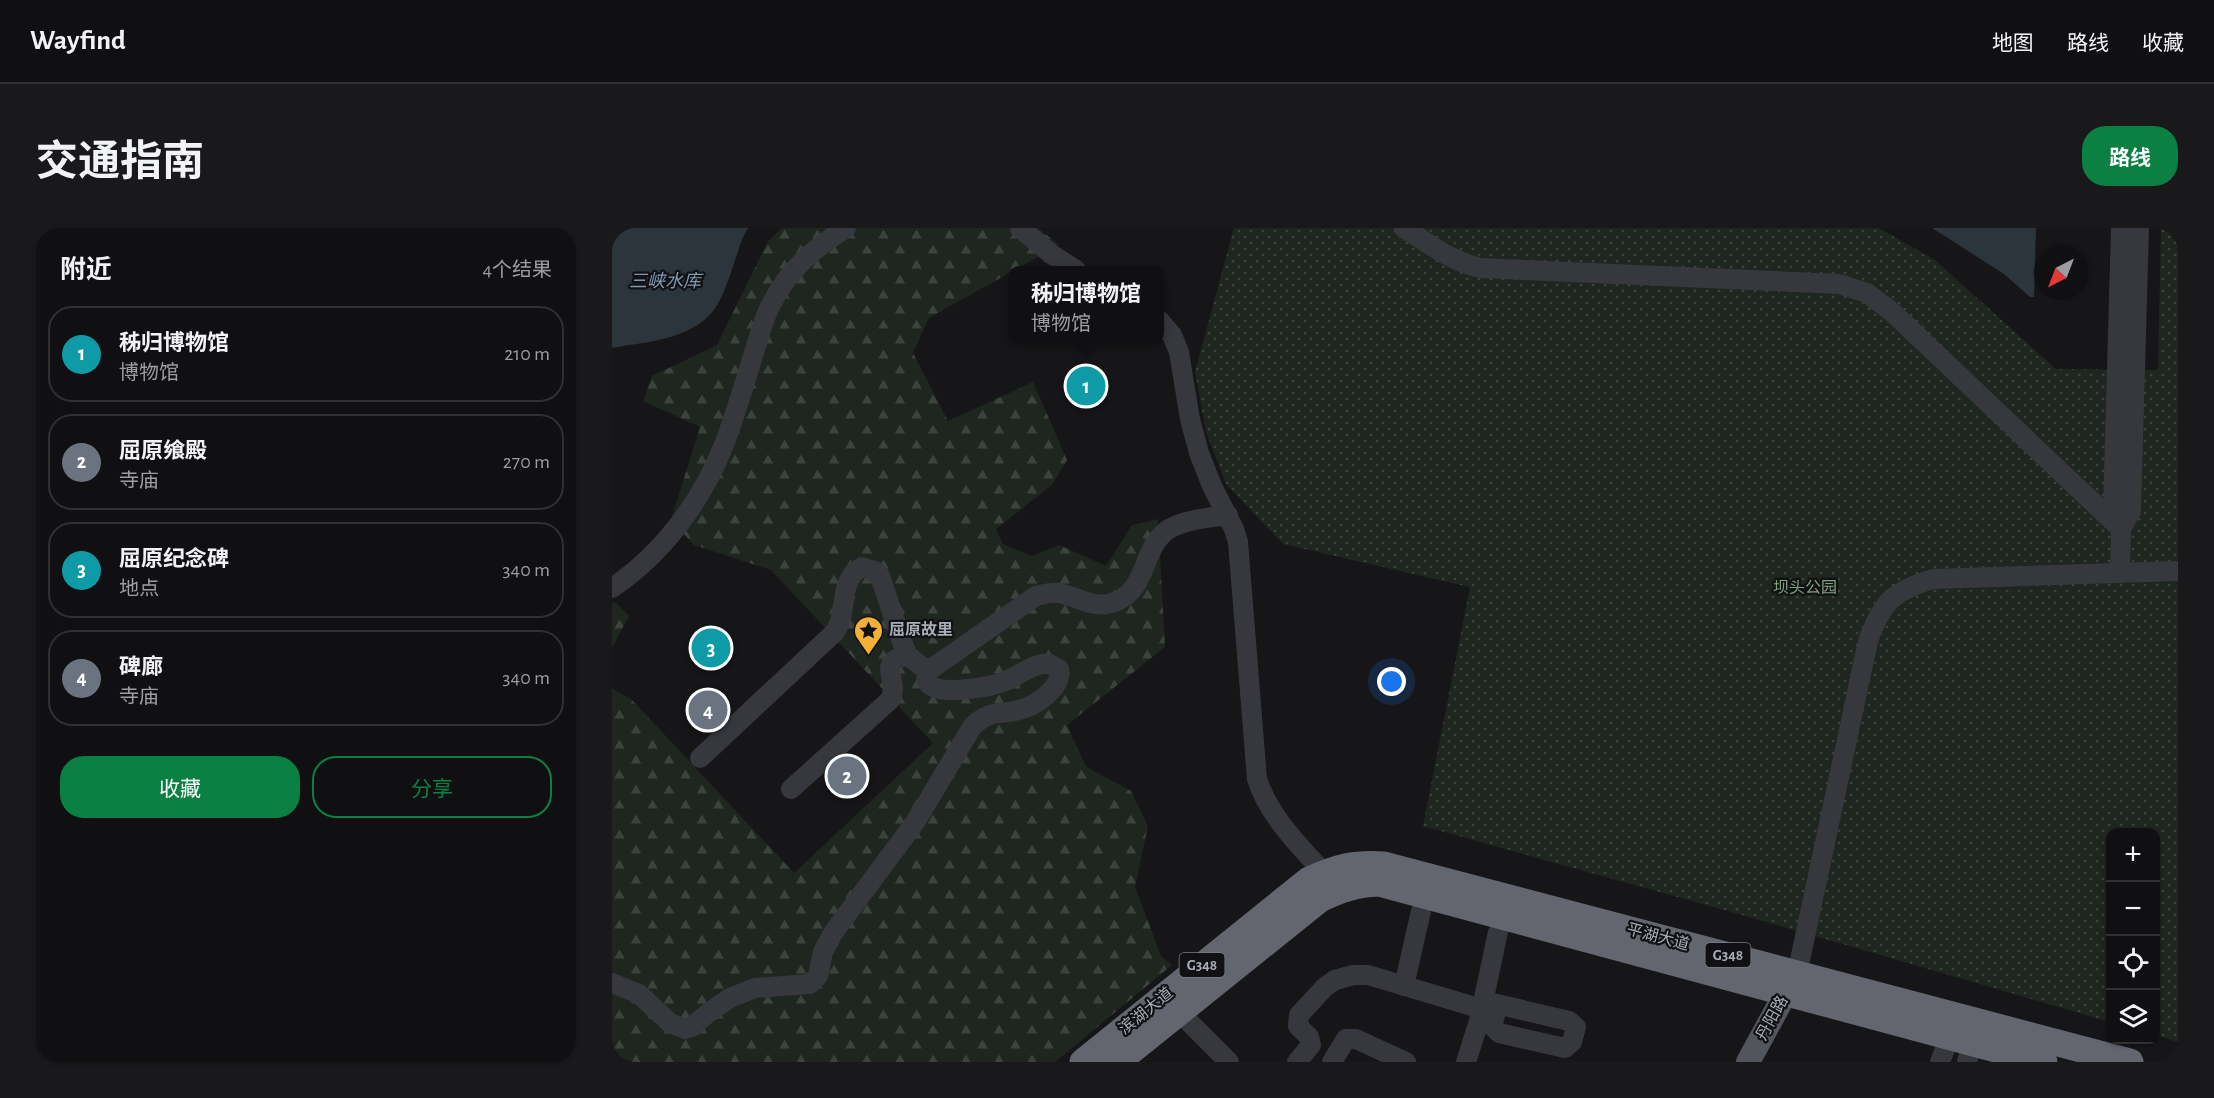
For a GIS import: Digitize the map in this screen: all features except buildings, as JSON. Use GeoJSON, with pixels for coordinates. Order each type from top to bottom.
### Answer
{"type":"FeatureCollection","features":[{"type":"Feature","properties":{"kind":"highway","name":"平湖大道"},"geometry":{"type":"LineString","coordinates":[[1332,882],[1360,863],[1384,865],[1791,983],[1961,1039],[2044,1062]]}},
{"type":"Feature","properties":{"kind":"highway","name":"滨湖大道"},"geometry":{"type":"LineString","coordinates":[[1117,1062],[1171,1004],[1289,895],[1309,880],[1332,882]]}},
{"type":"Feature","properties":{"kind":"highway","name":"滨湖大道"},"geometry":{"type":"LineString","coordinates":[[1083,1062],[1171,1004]]}},
{"type":"Feature","properties":{"kind":"highway","name":"平湖大道"},"geometry":{"type":"LineString","coordinates":[[1961,1039],[2130,1062]]}},
{"type":"Feature","properties":{"kind":"main road","name":"丹阳路"},"geometry":{"type":"LineString","coordinates":[[1748,1062],[1791,983]]}},
{"type":"Feature","properties":{"kind":"street"},"geometry":{"type":"LineString","coordinates":[[612,588],[661,547],[703,488],[724,446],[765,318],[782,286],[807,257],[846,228]]}},
{"type":"Feature","properties":{"kind":"street"},"geometry":{"type":"LineString","coordinates":[[1020,228],[1051,254],[1070,266]]}},
{"type":"Feature","properties":{"kind":"street"},"geometry":{"type":"LineString","coordinates":[[1404,228],[1458,261],[1469,266],[1493,270],[1839,284],[1860,290],[1892,312],[2121,529]]}},
{"type":"Feature","properties":{"kind":"street"},"geometry":{"type":"LineString","coordinates":[[2120,573],[2121,529],[2113,510],[2121,228]]}},
{"type":"Feature","properties":{"kind":"street"},"geometry":{"type":"LineString","coordinates":[[2121,529],[2131,511],[2139,228]]}},
{"type":"Feature","properties":{"kind":"street"},"geometry":{"type":"LineString","coordinates":[[1164,326],[1172,335],[1179,352],[1190,419],[1199,453],[1212,486],[1234,529],[1240,556],[1257,779],[1261,793],[1274,813],[1332,882]]}},
{"type":"Feature","properties":{"kind":"street"},"geometry":{"type":"LineString","coordinates":[[612,983],[639,994],[670,1023],[685,1029],[692,1027],[718,1005],[742,993],[769,986],[806,986],[814,981],[818,976],[823,951],[833,933],[915,821],[972,728],[984,717],[1018,711],[1034,704],[1056,685],[1060,675],[1059,669],[1043,664],[999,684],[944,690],[931,687],[927,682],[928,670],[1036,596],[1057,592],[1091,604],[1104,605],[1118,601],[1130,592],[1139,580],[1153,545],[1160,536],[1180,523],[1228,515]]}},
{"type":"Feature","properties":{"kind":"street"},"geometry":{"type":"LineString","coordinates":[[700,758],[835,632],[840,622],[848,580],[856,570],[862,567],[880,576],[908,656],[928,670]]}},
{"type":"Feature","properties":{"kind":"street"},"geometry":{"type":"LineString","coordinates":[[1791,983],[1868,641],[1876,619],[1889,600],[1909,586],[1933,579],[2178,571]]}},
{"type":"Feature","properties":{"kind":"street"},"geometry":{"type":"LineString","coordinates":[[791,789],[890,700],[893,692],[890,666],[892,661],[897,657],[908,656]]}},
{"type":"Feature","properties":{"kind":"street"},"geometry":{"type":"LineString","coordinates":[[1404,986],[1421,911]]}},
{"type":"Feature","properties":{"kind":"street"},"geometry":{"type":"LineString","coordinates":[[1466,1062],[1488,1005],[1498,932]]}},
{"type":"Feature","properties":{"kind":"street"},"geometry":{"type":"LineString","coordinates":[[1297,1062],[1311,1045],[1309,1037],[1298,1026],[1299,1015],[1325,987],[1335,980],[1353,975],[1368,975],[1404,986],[1488,1005]]}},
{"type":"Feature","properties":{"kind":"street"},"geometry":{"type":"LineString","coordinates":[[1171,1004],[1229,1062]]}},
{"type":"Feature","properties":{"kind":"street"},"geometry":{"type":"LineString","coordinates":[[1332,1062],[1346,1039],[1356,1039],[1406,1062]]}},
{"type":"Feature","properties":{"kind":"street"},"geometry":{"type":"LineString","coordinates":[[1940,1062],[1961,1039]]}},
{"type":"Feature","properties":{"kind":"green space"},"geometry":{"type":"Polygon","coordinates":[[[782,228],[1038,228],[1059,245],[1022,266],[1008,266],[1008,274],[929,318],[913,353],[948,421],[1033,382],[1067,460],[1052,485],[996,529],[1003,544],[1032,556],[1059,545],[1106,566],[1132,525],[1158,519],[1165,647],[1067,725],[1086,767],[1131,791],[1148,826],[1135,887],[1161,956],[1172,965],[1055,1062],[612,1062],[612,688],[632,700],[794,873],[933,743],[771,570],[694,545],[671,520],[700,427],[643,401],[652,376],[717,345],[768,241],[782,228]]]}},
{"type":"Feature","properties":{"kind":"green space","name":"坝头公园"},"geometry":{"type":"Polygon","coordinates":[[[1234,228],[1879,228],[1935,260],[2056,369],[2158,370],[2161,228],[2178,228],[2178,1042],[2160,1036],[2160,828],[2106,828],[2106,1021],[1753,918],[1423,826],[1470,587],[1283,544],[1226,484],[1206,432],[1195,372],[1234,228]]]}},
{"type":"Feature","properties":{"kind":"green space"},"geometry":{"type":"Polygon","coordinates":[[[615,602],[629,616],[612,648],[612,603],[615,602]]]}},
{"type":"Feature","properties":{"kind":"water","name":"三峡水库"},"geometry":{"type":"Polygon","coordinates":[[[612,228],[748,228],[723,295],[710,315],[699,324],[672,337],[612,348],[612,228]]]}},
{"type":"Feature","properties":{"kind":"water"},"geometry":{"type":"Polygon","coordinates":[[[1932,228],[2036,228],[2034,297],[2030,297],[2004,274],[1932,228]]]}},
{"type":"Feature","properties":{"kind":"place","name":"秭归博物馆"},"geometry":{"type":"Point","coordinates":[1086,386]}},
{"type":"Feature","properties":{"kind":"place","name":"屈原纪念碑"},"geometry":{"type":"Point","coordinates":[711,648]}},
{"type":"Feature","properties":{"kind":"place","name":"屈原故里"},"geometry":{"type":"Point","coordinates":[868,656]}},
{"type":"Feature","properties":{"kind":"place","name":"碑廊"},"geometry":{"type":"Point","coordinates":[708,710]}},
{"type":"Feature","properties":{"kind":"place","name":"屈原飨殿"},"geometry":{"type":"Point","coordinates":[847,776]}}]}
